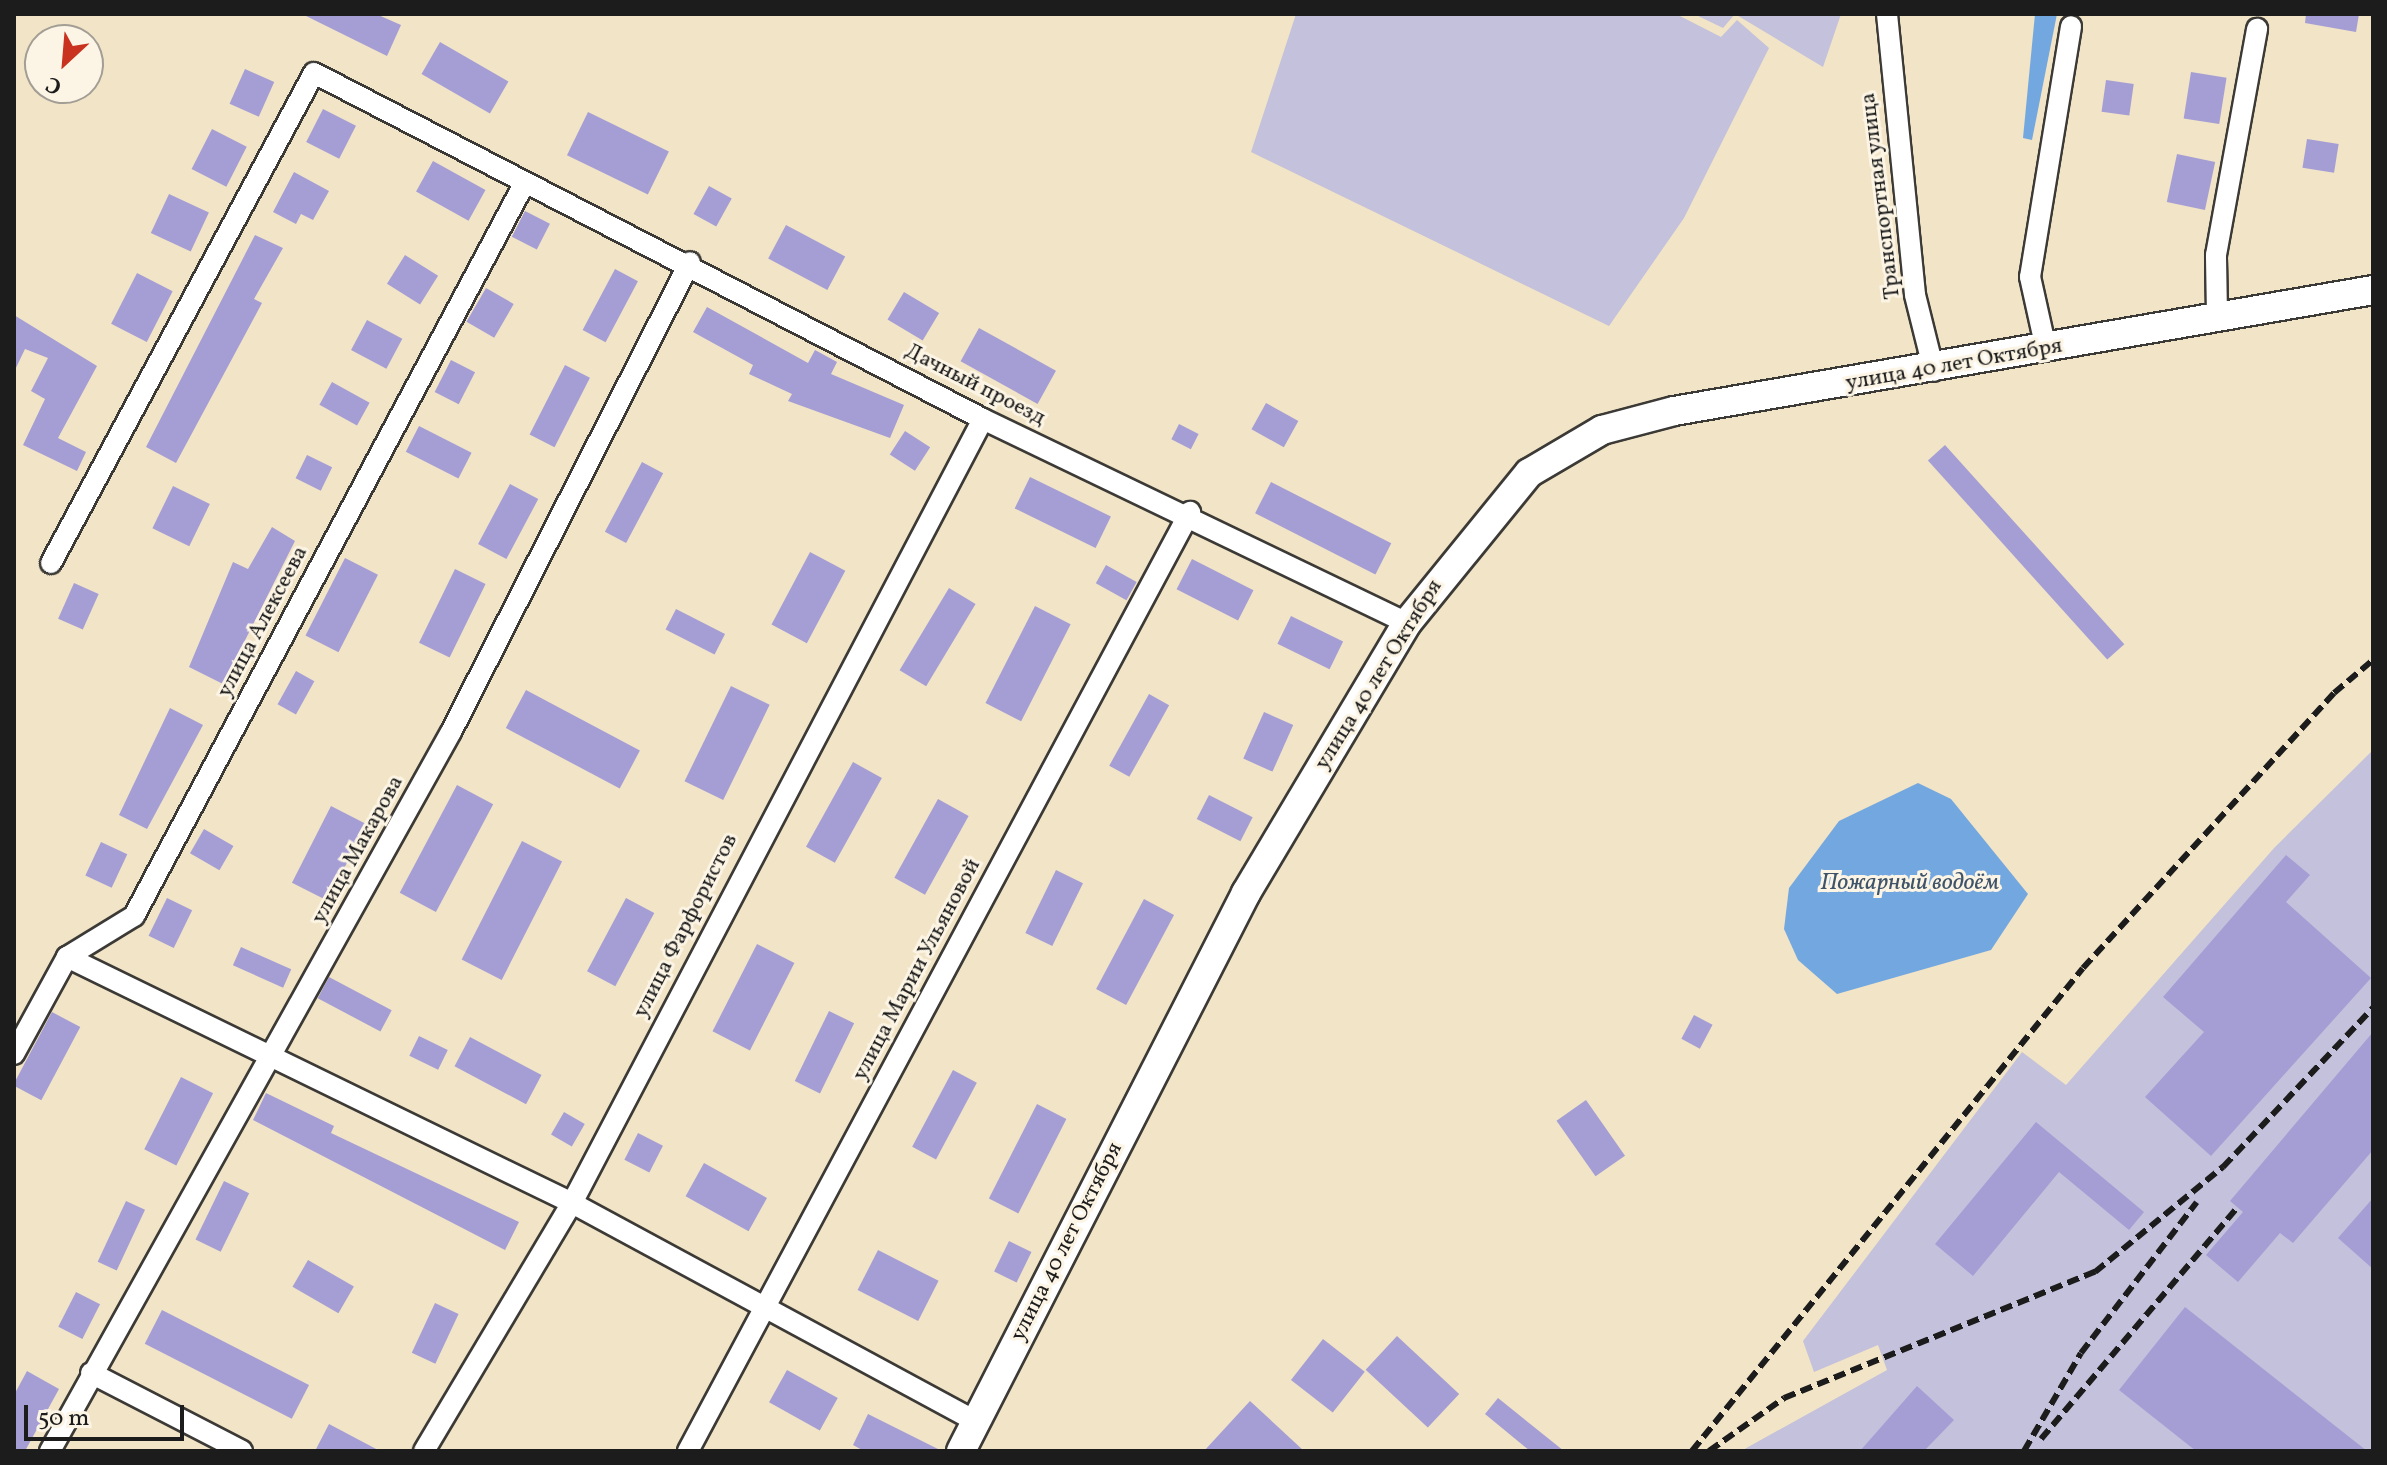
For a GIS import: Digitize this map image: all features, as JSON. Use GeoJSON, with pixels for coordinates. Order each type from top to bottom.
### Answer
{"type":"FeatureCollection","features":[{"type":"Feature","properties":{"kind":"street","name":"Транспортная улица"},"geometry":{"type":"LineString","coordinates":[[1887,14],[1915,295],[1934,371]]}},
{"type":"Feature","properties":{"kind":"street"},"geometry":{"type":"LineString","coordinates":[[2046,349],[2030,277],[2071,26]]}},
{"type":"Feature","properties":{"kind":"street"},"geometry":{"type":"LineString","coordinates":[[2217,315],[2216,255],[2257,29]]}},
{"type":"Feature","properties":{"kind":"street","name":"Дачный проезд"},"geometry":{"type":"LineString","coordinates":[[51,563],[314,73],[524,184],[690,262],[983,419],[1190,512],[1407,623]]}},
{"type":"Feature","properties":{"kind":"street","name":"улица Алексеева"},"geometry":{"type":"LineString","coordinates":[[14,1054],[67,957],[134,916],[524,184]]}},
{"type":"Feature","properties":{"kind":"street","name":"улица Макарова"},"geometry":{"type":"LineString","coordinates":[[50,1451],[451,732],[690,262]]}},
{"type":"Feature","properties":{"kind":"street","name":"улица 40 лет Октября"},"geometry":{"type":"LineString","coordinates":[[961,1451],[1246,893],[1407,623],[1472,535],[1558,449],[1674,411],[1934,371],[2217,315],[2373,290]]}},
{"type":"Feature","properties":{"kind":"street","name":"улица Фарфористов"},"geometry":{"type":"LineString","coordinates":[[424,1451],[572,1203],[983,419]]}},
{"type":"Feature","properties":{"kind":"street","name":"улица Марии Ульяновой"},"geometry":{"type":"LineString","coordinates":[[688,1451],[1190,512]]}},
{"type":"Feature","properties":{"kind":"street"},"geometry":{"type":"LineString","coordinates":[[67,957],[572,1203],[976,1421]]}},
{"type":"Feature","properties":{"kind":"street"},"geometry":{"type":"LineString","coordinates":[[91,1373],[242,1451]]}},
{"type":"Feature","properties":{"kind":"shaded area"},"geometry":{"type":"Polygon","coordinates":[[[1296,14],[1676,14],[1721,37],[1737,20],[1769,48],[1684,218],[1609,326],[1251,152],[1296,14]]]}},
{"type":"Feature","properties":{"kind":"shaded area"},"geometry":{"type":"Polygon","coordinates":[[[1694,14],[1735,14],[1723,28],[1694,14]]]}},
{"type":"Feature","properties":{"kind":"shaded area"},"geometry":{"type":"Polygon","coordinates":[[[1735,14],[1841,14],[1823,67],[1735,14]]]}},
{"type":"Feature","properties":{"kind":"shaded area"},"geometry":{"type":"Polygon","coordinates":[[[2373,750],[2373,1451],[1741,1451],[1887,1370],[1878,1345],[1814,1372],[1803,1341],[2022,1052],[2066,1085],[2275,847],[2373,750]]]}},
{"type":"Feature","properties":{"kind":"water"},"geometry":{"type":"Polygon","coordinates":[[[2035,14],[2057,14],[2032,140],[2023,138],[2035,14]]]}},
{"type":"Feature","properties":{"kind":"water","name":"Пожарный водоём"},"geometry":{"type":"Polygon","coordinates":[[[1918,783],[1951,799],[2028,894],[1991,950],[1837,994],[1798,960],[1784,929],[1789,888],[1839,821],[1918,783]]]}},
{"type":"Feature","properties":{"kind":"building"},"geometry":{"type":"Polygon","coordinates":[[[302,14],[376,14],[401,25],[387,56],[302,14]]]}},
{"type":"Feature","properties":{"kind":"building"},"geometry":{"type":"Polygon","coordinates":[[[2306,14],[2359,14],[2356,32],[2305,23],[2306,14]]]}},
{"type":"Feature","properties":{"kind":"building"},"geometry":{"type":"Polygon","coordinates":[[[440,42],[508,81],[490,114],[422,74],[440,42]]]}},
{"type":"Feature","properties":{"kind":"building"},"geometry":{"type":"Polygon","coordinates":[[[245,69],[274,82],[259,117],[230,104],[245,69]]]}},
{"type":"Feature","properties":{"kind":"building"},"geometry":{"type":"Polygon","coordinates":[[[2191,72],[2227,78],[2219,124],[2184,118],[2191,72]]]}},
{"type":"Feature","properties":{"kind":"building"},"geometry":{"type":"Polygon","coordinates":[[[2106,80],[2134,84],[2129,116],[2102,112],[2106,80]]]}},
{"type":"Feature","properties":{"kind":"building"},"geometry":{"type":"Polygon","coordinates":[[[323,109],[356,126],[339,159],[306,142],[323,109]]]}},
{"type":"Feature","properties":{"kind":"building"},"geometry":{"type":"Polygon","coordinates":[[[588,112],[669,151],[648,195],[567,155],[588,112]]]}},
{"type":"Feature","properties":{"kind":"building"},"geometry":{"type":"Polygon","coordinates":[[[212,129],[247,147],[226,187],[192,169],[212,129]]]}},
{"type":"Feature","properties":{"kind":"building"},"geometry":{"type":"Polygon","coordinates":[[[2307,139],[2339,144],[2334,173],[2302,168],[2307,139]]]}},
{"type":"Feature","properties":{"kind":"building"},"geometry":{"type":"Polygon","coordinates":[[[2177,154],[2215,162],[2205,210],[2167,202],[2177,154]]]}},
{"type":"Feature","properties":{"kind":"building"},"geometry":{"type":"Polygon","coordinates":[[[433,161],[485,190],[469,221],[416,192],[433,161]]]}},
{"type":"Feature","properties":{"kind":"building"},"geometry":{"type":"Polygon","coordinates":[[[294,172],[329,191],[313,220],[301,214],[296,224],[273,212],[294,172]]]}},
{"type":"Feature","properties":{"kind":"building"},"geometry":{"type":"Polygon","coordinates":[[[709,186],[732,199],[716,227],[693,214],[709,186]]]}},
{"type":"Feature","properties":{"kind":"building"},"geometry":{"type":"Polygon","coordinates":[[[169,194],[209,213],[191,252],[151,233],[169,194]]]}},
{"type":"Feature","properties":{"kind":"building"},"geometry":{"type":"Polygon","coordinates":[[[525,211],[550,224],[537,250],[512,237],[525,211]]]}},
{"type":"Feature","properties":{"kind":"building"},"geometry":{"type":"Polygon","coordinates":[[[786,225],[845,256],[827,290],[768,259],[786,225]]]}},
{"type":"Feature","properties":{"kind":"building"},"geometry":{"type":"Polygon","coordinates":[[[255,235],[283,248],[254,299],[262,303],[176,463],[146,447],[255,235]]]}},
{"type":"Feature","properties":{"kind":"building"},"geometry":{"type":"Polygon","coordinates":[[[405,255],[438,276],[420,305],[387,284],[405,255]]]}},
{"type":"Feature","properties":{"kind":"building"},"geometry":{"type":"Polygon","coordinates":[[[615,269],[638,281],[606,342],[583,330],[615,269]]]}},
{"type":"Feature","properties":{"kind":"building"},"geometry":{"type":"Polygon","coordinates":[[[137,273],[173,291],[147,342],[111,324],[137,273]]]}},
{"type":"Feature","properties":{"kind":"building"},"geometry":{"type":"Polygon","coordinates":[[[486,288],[514,304],[494,338],[466,322],[486,288]]]}},
{"type":"Feature","properties":{"kind":"building"},"geometry":{"type":"Polygon","coordinates":[[[904,292],[939,313],[923,341],[888,319],[904,292]]]}},
{"type":"Feature","properties":{"kind":"building"},"geometry":{"type":"Polygon","coordinates":[[[707,307],[808,363],[815,350],[837,362],[831,374],[904,405],[890,438],[788,401],[792,394],[749,374],[753,365],[693,332],[707,307]]]}},
{"type":"Feature","properties":{"kind":"building"},"geometry":{"type":"Polygon","coordinates":[[[14,315],[97,366],[58,438],[86,452],[77,471],[23,445],[45,399],[31,391],[48,358],[25,349],[14,372],[14,315]]]}},
{"type":"Feature","properties":{"kind":"building"},"geometry":{"type":"Polygon","coordinates":[[[367,320],[402,339],[386,369],[351,350],[367,320]]]}},
{"type":"Feature","properties":{"kind":"building"},"geometry":{"type":"Polygon","coordinates":[[[979,328],[1056,371],[1038,404],[961,361],[979,328]]]}},
{"type":"Feature","properties":{"kind":"building"},"geometry":{"type":"Polygon","coordinates":[[[451,360],[475,372],[459,404],[435,392],[451,360]]]}},
{"type":"Feature","properties":{"kind":"building"},"geometry":{"type":"Polygon","coordinates":[[[565,365],[590,378],[555,447],[530,434],[565,365]]]}},
{"type":"Feature","properties":{"kind":"building"},"geometry":{"type":"Polygon","coordinates":[[[332,382],[370,403],[357,426],[319,405],[332,382]]]}},
{"type":"Feature","properties":{"kind":"building"},"geometry":{"type":"Polygon","coordinates":[[[1266,403],[1298,421],[1284,447],[1251,429],[1266,403]]]}},
{"type":"Feature","properties":{"kind":"building"},"geometry":{"type":"Polygon","coordinates":[[[1179,424],[1199,434],[1191,449],[1171,439],[1179,424]]]}},
{"type":"Feature","properties":{"kind":"building"},"geometry":{"type":"Polygon","coordinates":[[[419,426],[472,453],[458,479],[406,452],[419,426]]]}},
{"type":"Feature","properties":{"kind":"building"},"geometry":{"type":"Polygon","coordinates":[[[905,431],[930,447],[915,471],[890,454],[905,431]]]}},
{"type":"Feature","properties":{"kind":"building"},"geometry":{"type":"Polygon","coordinates":[[[1945,445],[2124,644],[2107,660],[1928,460],[1945,445]]]}},
{"type":"Feature","properties":{"kind":"building"},"geometry":{"type":"Polygon","coordinates":[[[307,455],[332,467],[321,491],[296,478],[307,455]]]}},
{"type":"Feature","properties":{"kind":"building"},"geometry":{"type":"Polygon","coordinates":[[[642,462],[663,473],[626,543],[605,532],[642,462]]]}},
{"type":"Feature","properties":{"kind":"building"},"geometry":{"type":"Polygon","coordinates":[[[1030,477],[1111,516],[1096,548],[1015,508],[1030,477]]]}},
{"type":"Feature","properties":{"kind":"building"},"geometry":{"type":"Polygon","coordinates":[[[1271,482],[1391,543],[1375,574],[1255,513],[1271,482]]]}},
{"type":"Feature","properties":{"kind":"building"},"geometry":{"type":"Polygon","coordinates":[[[510,484],[538,499],[506,559],[478,544],[510,484]]]}},
{"type":"Feature","properties":{"kind":"building"},"geometry":{"type":"Polygon","coordinates":[[[173,486],[210,504],[189,546],[152,528],[173,486]]]}},
{"type":"Feature","properties":{"kind":"building"},"geometry":{"type":"Polygon","coordinates":[[[272,527],[295,541],[223,684],[189,667],[233,562],[248,569],[272,527]]]}},
{"type":"Feature","properties":{"kind":"building"},"geometry":{"type":"Polygon","coordinates":[[[810,552],[845,571],[807,643],[772,624],[810,552]]]}},
{"type":"Feature","properties":{"kind":"building"},"geometry":{"type":"Polygon","coordinates":[[[345,558],[378,575],[338,652],[306,636],[345,558]]]}},
{"type":"Feature","properties":{"kind":"building"},"geometry":{"type":"Polygon","coordinates":[[[1192,559],[1253,590],[1238,621],[1177,589],[1192,559]]]}},
{"type":"Feature","properties":{"kind":"building"},"geometry":{"type":"Polygon","coordinates":[[[1106,565],[1137,582],[1126,600],[1096,583],[1106,565]]]}},
{"type":"Feature","properties":{"kind":"building"},"geometry":{"type":"Polygon","coordinates":[[[455,569],[486,584],[450,658],[419,643],[455,569]]]}},
{"type":"Feature","properties":{"kind":"building"},"geometry":{"type":"Polygon","coordinates":[[[74,583],[99,594],[83,630],[58,619],[74,583]]]}},
{"type":"Feature","properties":{"kind":"building"},"geometry":{"type":"Polygon","coordinates":[[[949,588],[976,604],[926,686],[900,670],[949,588]]]}},
{"type":"Feature","properties":{"kind":"building"},"geometry":{"type":"Polygon","coordinates":[[[1035,606],[1071,624],[1021,721],[986,703],[1035,606]]]}},
{"type":"Feature","properties":{"kind":"building"},"geometry":{"type":"Polygon","coordinates":[[[676,609],[725,634],[715,654],[666,629],[676,609]]]}},
{"type":"Feature","properties":{"kind":"building"},"geometry":{"type":"Polygon","coordinates":[[[1291,616],[1343,641],[1330,669],[1277,644],[1291,616]]]}},
{"type":"Feature","properties":{"kind":"building"},"geometry":{"type":"Polygon","coordinates":[[[296,671],[314,681],[296,714],[278,704],[296,671]]]}},
{"type":"Feature","properties":{"kind":"building"},"geometry":{"type":"Polygon","coordinates":[[[731,686],[770,705],[723,800],[685,781],[731,686]]]}},
{"type":"Feature","properties":{"kind":"building"},"geometry":{"type":"Polygon","coordinates":[[[526,690],[640,751],[620,789],[506,728],[526,690]]]}},
{"type":"Feature","properties":{"kind":"building"},"geometry":{"type":"Polygon","coordinates":[[[1149,694],[1169,705],[1129,777],[1109,766],[1149,694]]]}},
{"type":"Feature","properties":{"kind":"building"},"geometry":{"type":"Polygon","coordinates":[[[170,708],[203,725],[147,829],[119,815],[170,708]]]}},
{"type":"Feature","properties":{"kind":"building"},"geometry":{"type":"Polygon","coordinates":[[[1264,712],[1293,725],[1272,772],[1243,759],[1264,712]]]}},
{"type":"Feature","properties":{"kind":"building"},"geometry":{"type":"Polygon","coordinates":[[[853,762],[882,778],[835,863],[806,847],[853,762]]]}},
{"type":"Feature","properties":{"kind":"building"},"geometry":{"type":"Polygon","coordinates":[[[457,785],[493,804],[436,912],[400,893],[457,785]]]}},
{"type":"Feature","properties":{"kind":"building"},"geometry":{"type":"Polygon","coordinates":[[[1209,795],[1253,817],[1240,841],[1197,819],[1209,795]]]}},
{"type":"Feature","properties":{"kind":"building"},"geometry":{"type":"Polygon","coordinates":[[[938,799],[969,816],[925,895],[894,878],[938,799]]]}},
{"type":"Feature","properties":{"kind":"building"},"geometry":{"type":"Polygon","coordinates":[[[331,806],[367,824],[328,901],[292,883],[331,806]]]}},
{"type":"Feature","properties":{"kind":"building"},"geometry":{"type":"Polygon","coordinates":[[[204,829],[233,846],[219,870],[190,853],[204,829]]]}},
{"type":"Feature","properties":{"kind":"building"},"geometry":{"type":"Polygon","coordinates":[[[522,841],[562,861],[502,980],[462,960],[522,841]]]}},
{"type":"Feature","properties":{"kind":"building"},"geometry":{"type":"Polygon","coordinates":[[[101,842],[127,854],[112,888],[85,876],[101,842]]]}},
{"type":"Feature","properties":{"kind":"building"},"geometry":{"type":"Polygon","coordinates":[[[2286,855],[2310,875],[2286,902],[2371,978],[2211,1156],[2145,1097],[2204,1032],[2163,997],[2286,855]]]}},
{"type":"Feature","properties":{"kind":"building"},"geometry":{"type":"Polygon","coordinates":[[[1056,870],[1083,883],[1052,946],[1025,933],[1056,870]]]}},
{"type":"Feature","properties":{"kind":"building"},"geometry":{"type":"Polygon","coordinates":[[[167,898],[192,910],[174,948],[149,936],[167,898]]]}},
{"type":"Feature","properties":{"kind":"building"},"geometry":{"type":"Polygon","coordinates":[[[626,898],[654,913],[615,986],[587,971],[626,898]]]}},
{"type":"Feature","properties":{"kind":"building"},"geometry":{"type":"Polygon","coordinates":[[[1144,899],[1174,915],[1126,1005],[1096,989],[1144,899]]]}},
{"type":"Feature","properties":{"kind":"building"},"geometry":{"type":"Polygon","coordinates":[[[757,944],[794,963],[750,1050],[713,1031],[757,944]]]}},
{"type":"Feature","properties":{"kind":"building"},"geometry":{"type":"Polygon","coordinates":[[[241,947],[291,969],[283,988],[233,965],[241,947]]]}},
{"type":"Feature","properties":{"kind":"building"},"geometry":{"type":"Polygon","coordinates":[[[329,977],[392,1010],[380,1032],[318,998],[329,977]]]}},
{"type":"Feature","properties":{"kind":"building"},"geometry":{"type":"Polygon","coordinates":[[[829,1011],[854,1023],[820,1093],[795,1081],[829,1011]]]}},
{"type":"Feature","properties":{"kind":"building"},"geometry":{"type":"Polygon","coordinates":[[[52,1012],[80,1027],[41,1100],[14,1083],[52,1012]]]}},
{"type":"Feature","properties":{"kind":"building"},"geometry":{"type":"Polygon","coordinates":[[[1694,1015],[1713,1025],[1700,1049],[1681,1039],[1694,1015]]]}},
{"type":"Feature","properties":{"kind":"building"},"geometry":{"type":"Polygon","coordinates":[[[2373,1032],[2373,1150],[2293,1243],[2280,1233],[2238,1282],[2206,1255],[2243,1212],[2230,1201],[2373,1032]]]}},
{"type":"Feature","properties":{"kind":"building"},"geometry":{"type":"Polygon","coordinates":[[[419,1036],[448,1050],[438,1070],[409,1056],[419,1036]]]}},
{"type":"Feature","properties":{"kind":"building"},"geometry":{"type":"Polygon","coordinates":[[[470,1037],[542,1075],[526,1104],[455,1066],[470,1037]]]}},
{"type":"Feature","properties":{"kind":"building"},"geometry":{"type":"Polygon","coordinates":[[[953,1070],[977,1083],[936,1159],[912,1147],[953,1070]]]}},
{"type":"Feature","properties":{"kind":"building"},"geometry":{"type":"Polygon","coordinates":[[[181,1077],[213,1093],[176,1166],[144,1149],[181,1077]]]}},
{"type":"Feature","properties":{"kind":"building"},"geometry":{"type":"Polygon","coordinates":[[[266,1093],[334,1126],[331,1133],[519,1222],[505,1250],[253,1120],[266,1093]]]}},
{"type":"Feature","properties":{"kind":"building"},"geometry":{"type":"Polygon","coordinates":[[[1586,1100],[1625,1156],[1596,1176],[1557,1121],[1586,1100]]]}},
{"type":"Feature","properties":{"kind":"building"},"geometry":{"type":"Polygon","coordinates":[[[1037,1104],[1066,1119],[1018,1213],[989,1198],[1037,1104]]]}},
{"type":"Feature","properties":{"kind":"building"},"geometry":{"type":"Polygon","coordinates":[[[564,1112],[585,1124],[572,1147],[551,1135],[564,1112]]]}},
{"type":"Feature","properties":{"kind":"building"},"geometry":{"type":"Polygon","coordinates":[[[2036,1122],[2144,1212],[2129,1230],[2059,1172],[1973,1276],[1935,1244],[2036,1122]]]}},
{"type":"Feature","properties":{"kind":"building"},"geometry":{"type":"Polygon","coordinates":[[[638,1133],[663,1146],[649,1172],[624,1160],[638,1133]]]}},
{"type":"Feature","properties":{"kind":"building"},"geometry":{"type":"Polygon","coordinates":[[[704,1163],[767,1198],[749,1231],[686,1196],[704,1163]]]}},
{"type":"Feature","properties":{"kind":"building"},"geometry":{"type":"Polygon","coordinates":[[[224,1181],[249,1193],[221,1252],[196,1239],[224,1181]]]}},
{"type":"Feature","properties":{"kind":"building"},"geometry":{"type":"Polygon","coordinates":[[[2373,1198],[2373,1269],[2338,1238],[2373,1198]]]}},
{"type":"Feature","properties":{"kind":"building"},"geometry":{"type":"Polygon","coordinates":[[[126,1201],[145,1210],[117,1271],[98,1262],[126,1201]]]}},
{"type":"Feature","properties":{"kind":"building"},"geometry":{"type":"Polygon","coordinates":[[[1009,1241],[1031,1252],[1017,1283],[994,1272],[1009,1241]]]}},
{"type":"Feature","properties":{"kind":"building"},"geometry":{"type":"Polygon","coordinates":[[[878,1250],[939,1281],[918,1321],[858,1290],[878,1250]]]}},
{"type":"Feature","properties":{"kind":"building"},"geometry":{"type":"Polygon","coordinates":[[[308,1260],[354,1286],[338,1313],[293,1287],[308,1260]]]}},
{"type":"Feature","properties":{"kind":"building"},"geometry":{"type":"Polygon","coordinates":[[[76,1292],[100,1304],[82,1339],[58,1327],[76,1292]]]}},
{"type":"Feature","properties":{"kind":"building"},"geometry":{"type":"Polygon","coordinates":[[[435,1303],[459,1314],[435,1364],[412,1353],[435,1303]]]}},
{"type":"Feature","properties":{"kind":"building"},"geometry":{"type":"Polygon","coordinates":[[[2185,1307],[2367,1451],[2196,1451],[2119,1390],[2185,1307]]]}},
{"type":"Feature","properties":{"kind":"building"},"geometry":{"type":"Polygon","coordinates":[[[162,1310],[309,1385],[292,1419],[145,1344],[162,1310]]]}},
{"type":"Feature","properties":{"kind":"building"},"geometry":{"type":"Polygon","coordinates":[[[1397,1336],[1459,1394],[1428,1428],[1366,1370],[1397,1336]]]}},
{"type":"Feature","properties":{"kind":"building"},"geometry":{"type":"Polygon","coordinates":[[[1323,1339],[1365,1372],[1333,1413],[1291,1380],[1323,1339]]]}},
{"type":"Feature","properties":{"kind":"building"},"geometry":{"type":"Polygon","coordinates":[[[787,1370],[838,1398],[820,1430],[769,1402],[787,1370]]]}},
{"type":"Feature","properties":{"kind":"building"},"geometry":{"type":"Polygon","coordinates":[[[27,1371],[59,1389],[25,1451],[14,1451],[14,1395],[27,1371]]]}},
{"type":"Feature","properties":{"kind":"building"},"geometry":{"type":"Polygon","coordinates":[[[1917,1386],[1954,1420],[1924,1451],[1860,1451],[1917,1386]]]}},
{"type":"Feature","properties":{"kind":"building"},"geometry":{"type":"Polygon","coordinates":[[[1498,1398],[1564,1451],[1530,1451],[1485,1414],[1498,1398]]]}},
{"type":"Feature","properties":{"kind":"building"},"geometry":{"type":"Polygon","coordinates":[[[1250,1401],[1304,1451],[1204,1451],[1250,1401]]]}},
{"type":"Feature","properties":{"kind":"building"},"geometry":{"type":"Polygon","coordinates":[[[868,1414],[942,1451],[864,1451],[853,1445],[868,1414]]]}},
{"type":"Feature","properties":{"kind":"building"},"geometry":{"type":"Polygon","coordinates":[[[329,1424],[380,1451],[315,1451],[329,1424]]]}},
{"type":"Feature","properties":{"kind":"railway"},"geometry":{"type":"LineString","coordinates":[[1692,1451],[2083,968],[2334,693],[2373,660]]}},
{"type":"Feature","properties":{"kind":"railway"},"geometry":{"type":"LineString","coordinates":[[1709,1451],[1784,1398],[2095,1272],[2223,1167],[2373,1008]]}},
{"type":"Feature","properties":{"kind":"railway"},"geometry":{"type":"LineString","coordinates":[[2024,1451],[2081,1353],[2197,1202]]}},
{"type":"Feature","properties":{"kind":"railway"},"geometry":{"type":"LineString","coordinates":[[2041,1439],[2238,1207]]}}]}
